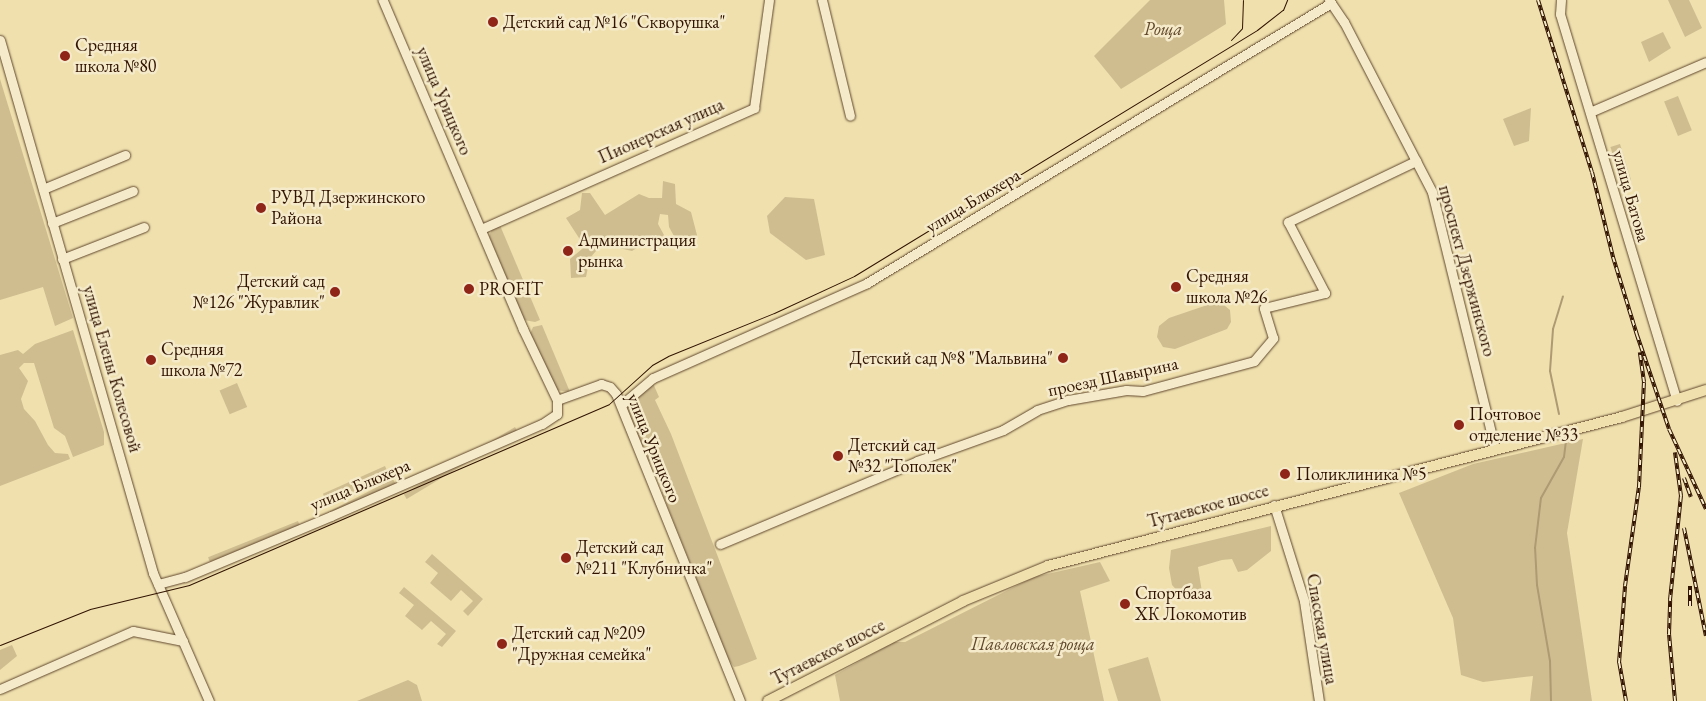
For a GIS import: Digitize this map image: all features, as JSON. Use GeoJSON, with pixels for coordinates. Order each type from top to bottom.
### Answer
{"type":"FeatureCollection","features":[{"type":"Feature","properties":{"kind":"main road","name":"Тутаевское шоссе"},"geometry":{"type":"LineString","coordinates":[[768,701],[993,586],[1048,566],[1677,401],[1706,390]]}},
{"type":"Feature","properties":{"kind":"street","name":"улица Урицкого"},"geometry":{"type":"LineString","coordinates":[[383,0],[557,400],[601,384],[613,390],[621,405],[740,701]]}},
{"type":"Feature","properties":{"kind":"street","name":"Пионерская улица"},"geometry":{"type":"LineString","coordinates":[[481,229],[754,108],[769,0]]}},
{"type":"Feature","properties":{"kind":"street"},"geometry":{"type":"LineString","coordinates":[[822,0],[850,116]]}},
{"type":"Feature","properties":{"kind":"street","name":"улица Батова"},"geometry":{"type":"LineString","coordinates":[[1560,0],[1560,14],[1677,401]]}},
{"type":"Feature","properties":{"kind":"street","name":"проспект Дзержинского"},"geometry":{"type":"LineString","coordinates":[[1330,1],[1432,192],[1495,449]]}},
{"type":"Feature","properties":{"kind":"street","name":"улица Блюхера"},"geometry":{"type":"LineString","coordinates":[[621,405],[653,378],[867,283],[1330,1]]}},
{"type":"Feature","properties":{"kind":"street","name":"улица Елены Колесовой"},"geometry":{"type":"LineString","coordinates":[[0,40],[158,584],[209,701]]}},
{"type":"Feature","properties":{"kind":"street"},"geometry":{"type":"LineString","coordinates":[[1590,112],[1706,62]]}},
{"type":"Feature","properties":{"kind":"street"},"geometry":{"type":"LineString","coordinates":[[43,189],[125,155]]}},
{"type":"Feature","properties":{"kind":"street","name":"проезд Шавырина"},"geometry":{"type":"LineString","coordinates":[[720,544],[917,461],[979,440],[1037,410],[1068,400],[1126,390],[1143,391],[1254,361],[1273,338],[1264,308],[1325,293],[1288,222],[1416,161]]}},
{"type":"Feature","properties":{"kind":"street"},"geometry":{"type":"LineString","coordinates":[[52,223],[133,192]]}},
{"type":"Feature","properties":{"kind":"street"},"geometry":{"type":"LineString","coordinates":[[62,258],[144,228]]}},
{"type":"Feature","properties":{"kind":"street","name":"улица Блюхера"},"geometry":{"type":"LineString","coordinates":[[158,584],[220,563],[542,424],[557,414],[557,400]]}},
{"type":"Feature","properties":{"kind":"street","name":"Спасская улица"},"geometry":{"type":"LineString","coordinates":[[1274,506],[1304,601],[1319,701]]}},
{"type":"Feature","properties":{"kind":"street"},"geometry":{"type":"LineString","coordinates":[[0,689],[133,630],[183,641]]}},
{"type":"Feature","properties":{"kind":"green space","name":"Роща"},"geometry":{"type":"Polygon","coordinates":[[[1150,0],[1224,0],[1226,24],[1121,89],[1094,56],[1150,0]]]}},
{"type":"Feature","properties":{"kind":"green space"},"geometry":{"type":"Polygon","coordinates":[[[1668,0],[1689,0],[1702,28],[1685,37],[1668,0]]]}},
{"type":"Feature","properties":{"kind":"green space"},"geometry":{"type":"Polygon","coordinates":[[[1663,32],[1671,48],[1649,62],[1641,42],[1663,32]]]}},
{"type":"Feature","properties":{"kind":"green space"},"geometry":{"type":"Polygon","coordinates":[[[0,79],[73,318],[55,326],[43,287],[0,300],[0,79]]]}},
{"type":"Feature","properties":{"kind":"green space"},"geometry":{"type":"Polygon","coordinates":[[[1678,96],[1692,130],[1678,136],[1664,102],[1678,96]]]}},
{"type":"Feature","properties":{"kind":"green space"},"geometry":{"type":"Polygon","coordinates":[[[1531,108],[1529,141],[1514,146],[1503,119],[1531,108]]]}},
{"type":"Feature","properties":{"kind":"green space"},"geometry":{"type":"Polygon","coordinates":[[[1620,144],[1631,180],[1622,183],[1610,147],[1620,144]]]}},
{"type":"Feature","properties":{"kind":"green space"},"geometry":{"type":"Polygon","coordinates":[[[663,181],[675,184],[676,204],[691,212],[697,235],[690,243],[680,247],[669,227],[668,215],[660,214],[658,224],[664,235],[657,241],[651,239],[632,251],[602,244],[590,258],[586,277],[571,278],[570,259],[582,249],[579,238],[566,218],[580,210],[582,193],[590,193],[605,215],[639,194],[649,198],[662,198],[663,181]]]}},
{"type":"Feature","properties":{"kind":"green space"},"geometry":{"type":"Polygon","coordinates":[[[785,197],[814,199],[825,255],[806,260],[770,233],[767,216],[785,197]]]}},
{"type":"Feature","properties":{"kind":"green space"},"geometry":{"type":"Polygon","coordinates":[[[499,223],[540,320],[535,322],[524,320],[489,236],[493,227],[499,223]]]}},
{"type":"Feature","properties":{"kind":"green space"},"geometry":{"type":"Polygon","coordinates":[[[1219,301],[1230,310],[1231,322],[1227,329],[1175,349],[1163,347],[1157,337],[1159,326],[1169,318],[1219,301]]]}},
{"type":"Feature","properties":{"kind":"green space"},"geometry":{"type":"Polygon","coordinates":[[[542,325],[570,392],[556,390],[530,334],[533,327],[542,325]]]}},
{"type":"Feature","properties":{"kind":"green space"},"geometry":{"type":"Polygon","coordinates":[[[73,330],[104,432],[104,445],[73,457],[65,436],[54,428],[34,363],[24,363],[19,368],[28,381],[21,399],[24,409],[35,421],[48,445],[55,453],[68,454],[70,459],[0,486],[0,355],[18,350],[23,354],[35,344],[73,330]]]}},
{"type":"Feature","properties":{"kind":"green space"},"geometry":{"type":"Polygon","coordinates":[[[652,381],[659,397],[655,400],[671,434],[757,659],[739,666],[734,667],[729,660],[662,493],[662,478],[657,466],[648,460],[627,410],[628,403],[652,381]]]}},
{"type":"Feature","properties":{"kind":"green space"},"geometry":{"type":"Polygon","coordinates":[[[237,383],[247,407],[230,414],[220,390],[237,383]]]}},
{"type":"Feature","properties":{"kind":"green space"},"geometry":{"type":"Polygon","coordinates":[[[515,427],[518,432],[407,499],[404,494],[515,427]]]}},
{"type":"Feature","properties":{"kind":"green space"},"geometry":{"type":"Polygon","coordinates":[[[1583,439],[1567,533],[1592,701],[1530,701],[1533,676],[1483,682],[1461,675],[1453,618],[1399,493],[1473,464],[1583,439]]]}},
{"type":"Feature","properties":{"kind":"green space"},"geometry":{"type":"Polygon","coordinates":[[[385,466],[390,477],[328,505],[323,494],[385,466]]]}},
{"type":"Feature","properties":{"kind":"green space"},"geometry":{"type":"Polygon","coordinates":[[[393,479],[396,485],[333,517],[330,511],[393,479]]]}},
{"type":"Feature","properties":{"kind":"green space"},"geometry":{"type":"Polygon","coordinates":[[[298,521],[300,526],[210,562],[208,557],[298,521]]]}},
{"type":"Feature","properties":{"kind":"green space"},"geometry":{"type":"Polygon","coordinates":[[[1271,526],[1271,551],[1247,570],[1238,572],[1232,559],[1222,560],[1198,567],[1202,592],[1182,596],[1172,585],[1169,568],[1171,550],[1271,526]]]}},
{"type":"Feature","properties":{"kind":"green space"},"geometry":{"type":"Polygon","coordinates":[[[432,554],[483,599],[468,616],[463,611],[473,601],[461,590],[451,601],[430,583],[438,573],[425,562],[432,554]]]}},
{"type":"Feature","properties":{"kind":"green space","name":"Павловская роща"},"geometry":{"type":"Polygon","coordinates":[[[1100,562],[1110,581],[1080,591],[1104,701],[840,701],[835,675],[894,642],[905,642],[1034,577],[1100,562]]]}},
{"type":"Feature","properties":{"kind":"green space"},"geometry":{"type":"Polygon","coordinates":[[[404,587],[456,631],[442,647],[437,644],[446,634],[431,621],[422,630],[405,616],[414,605],[399,593],[404,587]]]}},
{"type":"Feature","properties":{"kind":"green space"},"geometry":{"type":"Polygon","coordinates":[[[12,645],[17,656],[0,670],[0,650],[12,645]]]}},
{"type":"Feature","properties":{"kind":"green space"},"geometry":{"type":"Polygon","coordinates":[[[1148,657],[1161,701],[1118,701],[1108,669],[1148,657]]]}},
{"type":"Feature","properties":{"kind":"green space"},"geometry":{"type":"Polygon","coordinates":[[[408,680],[417,685],[422,701],[357,701],[408,680]]]}},
{"type":"Feature","properties":{"kind":"waterway"},"geometry":{"type":"LineString","coordinates":[[1559,414],[1550,371],[1553,329],[1563,296]]}},
{"type":"Feature","properties":{"kind":"waterway"},"geometry":{"type":"LineString","coordinates":[[1551,701],[1550,661],[1537,585],[1535,548],[1541,498],[1564,457],[1566,440]]}},
{"type":"Feature","properties":{"kind":"tram line"},"geometry":{"type":"LineString","coordinates":[[1231,40],[1242,28],[1243,0]]}},
{"type":"Feature","properties":{"kind":"tram line"},"geometry":{"type":"LineString","coordinates":[[0,645],[90,609],[189,585],[609,404],[652,365],[668,356],[774,313],[854,276],[1257,30],[1283,10],[1287,0]]}},
{"type":"Feature","properties":{"kind":"railway"},"geometry":{"type":"LineString","coordinates":[[1538,0],[1592,172],[1613,257],[1637,335],[1669,429],[1706,509]]}},
{"type":"Feature","properties":{"kind":"railway"},"geometry":{"type":"LineString","coordinates":[[1626,701],[1619,663],[1625,586],[1639,487],[1644,382],[1640,352]]}},
{"type":"Feature","properties":{"kind":"railway"},"geometry":{"type":"LineString","coordinates":[[1675,452],[1681,496],[1670,600],[1669,634],[1675,701]]}},
{"type":"Feature","properties":{"kind":"railway"},"geometry":{"type":"LineString","coordinates":[[1684,478],[1691,497]]}},
{"type":"Feature","properties":{"kind":"railway"},"geometry":{"type":"LineString","coordinates":[[1684,528],[1706,636]]}},
{"type":"Feature","properties":{"kind":"railway"},"geometry":{"type":"LineString","coordinates":[[1690,586],[1690,606]]}},
{"type":"Feature","properties":{"kind":"place","name":"Детский сад №16 \"Скворушка\""},"geometry":{"type":"Point","coordinates":[493,22]}},
{"type":"Feature","properties":{"kind":"place","name":"Средняя школа №80"},"geometry":{"type":"Point","coordinates":[65,56]}},
{"type":"Feature","properties":{"kind":"place","name":"РУВД Дзержинского Района"},"geometry":{"type":"Point","coordinates":[261,208]}},
{"type":"Feature","properties":{"kind":"place","name":"Администрация рынка"},"geometry":{"type":"Point","coordinates":[568,251]}},
{"type":"Feature","properties":{"kind":"place","name":"Средняя школа №26"},"geometry":{"type":"Point","coordinates":[1176,287]}},
{"type":"Feature","properties":{"kind":"place","name":"PROFIT"},"geometry":{"type":"Point","coordinates":[469,289]}},
{"type":"Feature","properties":{"kind":"place","name":"Детский сад №126 \"Журавлик\""},"geometry":{"type":"Point","coordinates":[335,292]}},
{"type":"Feature","properties":{"kind":"place","name":"Детский сад №8 \"Мальвина\""},"geometry":{"type":"Point","coordinates":[1063,358]}},
{"type":"Feature","properties":{"kind":"place","name":"Средняя школа №72"},"geometry":{"type":"Point","coordinates":[151,360]}},
{"type":"Feature","properties":{"kind":"place","name":"Почтовое отделение №33"},"geometry":{"type":"Point","coordinates":[1459,425]}},
{"type":"Feature","properties":{"kind":"place","name":"Детский сад №32 \"Тополек\""},"geometry":{"type":"Point","coordinates":[838,456]}},
{"type":"Feature","properties":{"kind":"place","name":"Поликлиника №5"},"geometry":{"type":"Point","coordinates":[1285,474]}},
{"type":"Feature","properties":{"kind":"place","name":"Детский сад №211 \"Клубничка\""},"geometry":{"type":"Point","coordinates":[566,558]}},
{"type":"Feature","properties":{"kind":"place","name":"Спортбаза ХК Локомотив"},"geometry":{"type":"Point","coordinates":[1125,604]}},
{"type":"Feature","properties":{"kind":"place","name":"Детский сад №209 \"Дружная семейка\""},"geometry":{"type":"Point","coordinates":[502,644]}}]}
